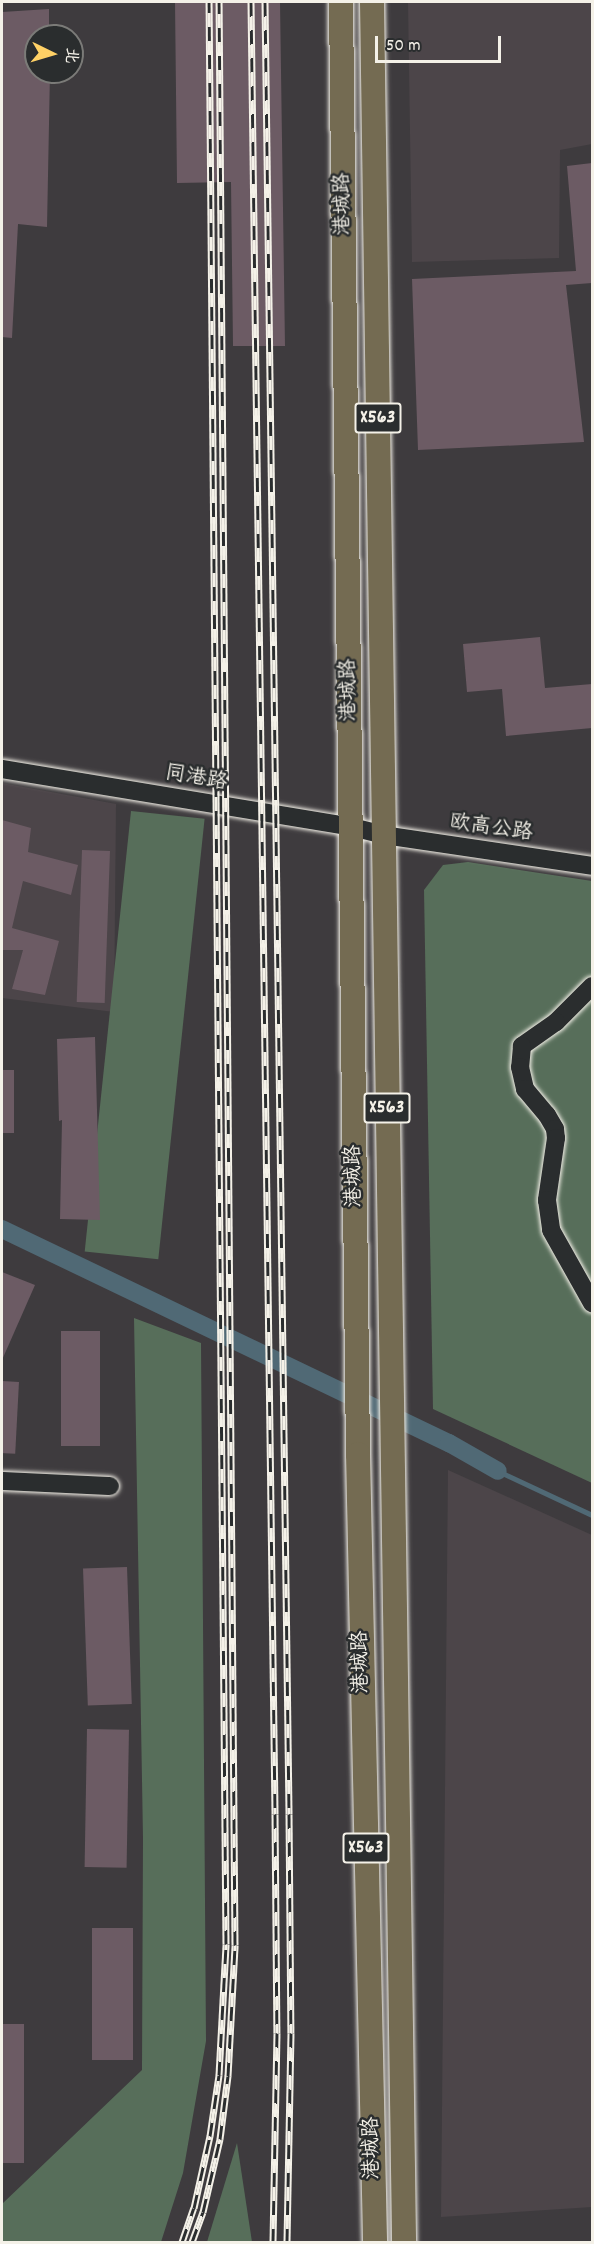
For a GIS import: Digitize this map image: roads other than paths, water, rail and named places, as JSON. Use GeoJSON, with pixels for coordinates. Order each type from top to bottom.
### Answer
{"type":"FeatureCollection","features":[{"type":"Feature","properties":{"kind":"main road","name":"港城路"},"geometry":{"type":"LineString","coordinates":[[341,2],[358,1454],[375,2242]]}},
{"type":"Feature","properties":{"kind":"main road","name":"港城路"},"geometry":{"type":"LineString","coordinates":[[372,2],[404,2242]]}},
{"type":"Feature","properties":{"kind":"street","name":"同港路"},"geometry":{"type":"LineString","coordinates":[[2,769],[352,827],[383,835]]}},
{"type":"Feature","properties":{"kind":"street","name":"欧高公路"},"geometry":{"type":"LineString","coordinates":[[383,835],[592,866]]}},
{"type":"Feature","properties":{"kind":"street"},"geometry":{"type":"LineString","coordinates":[[592,986],[556,1022],[522,1046],[520,1067],[525,1089],[547,1115],[555,1129],[556,1138],[547,1200],[550,1230],[592,1303]]}},
{"type":"Feature","properties":{"kind":"street"},"geometry":{"type":"LineString","coordinates":[[2,1481],[110,1486]]}},
{"type":"Feature","properties":{"kind":"waterway"},"geometry":{"type":"LineString","coordinates":[[2,1229],[449,1443],[498,1471]]}},
{"type":"Feature","properties":{"kind":"waterway"},"geometry":{"type":"LineString","coordinates":[[498,1471],[592,1515]]}},
{"type":"Feature","properties":{"kind":"railway"},"geometry":{"type":"LineString","coordinates":[[182,2242],[194,2208],[210,2136],[219,2075],[226,1944],[209,2]]}},
{"type":"Feature","properties":{"kind":"railway"},"geometry":{"type":"LineString","coordinates":[[192,2242],[203,2212],[220,2139],[228,2076],[235,1945],[219,2]]}},
{"type":"Feature","properties":{"kind":"railway"},"geometry":{"type":"LineString","coordinates":[[251,2],[275,1814],[277,2033],[273,2242]]}},
{"type":"Feature","properties":{"kind":"railway"},"geometry":{"type":"LineString","coordinates":[[265,2],[289,1814],[291,2033],[287,2242]]}}]}
